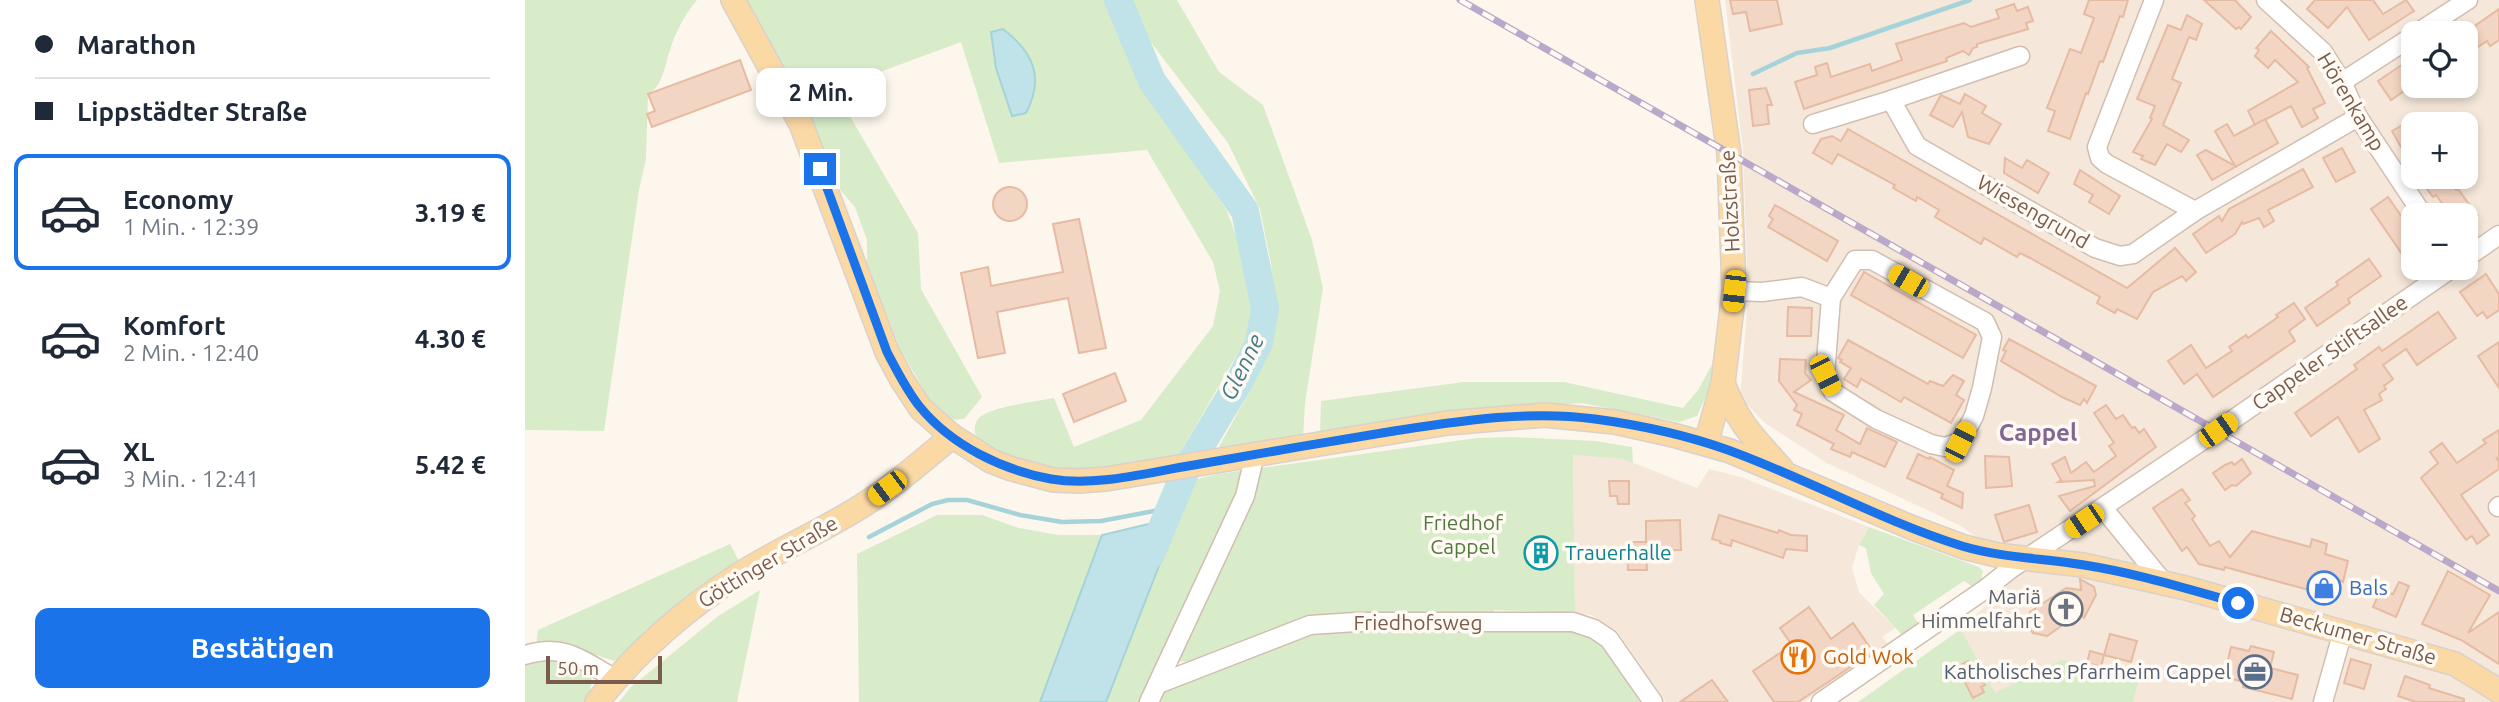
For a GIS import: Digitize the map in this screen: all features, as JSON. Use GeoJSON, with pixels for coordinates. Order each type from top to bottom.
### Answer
{"type":"FeatureCollection","features":[{"type":"Feature","properties":{"kind":"main road","name":"Beckumer Straße"},"geometry":{"type":"LineString","coordinates":[[733,0],[806,135],[887,352],[902,380],[921,409],[952,436],[991,461],[1053,480],[1079,481],[1139,474],[1447,423],[1545,415],[1615,422],[1706,443],[1964,547],[1997,555],[2083,565],[2164,583],[2343,631],[2455,664],[2499,691]]}},
{"type":"Feature","properties":{"kind":"main road","name":"Holzstraße"},"geometry":{"type":"LineString","coordinates":[[1706,443],[1723,383],[1734,291],[1729,154],[1707,0]]}},
{"type":"Feature","properties":{"kind":"main road"},"geometry":{"type":"LineString","coordinates":[[1723,383],[1731,406],[1743,426],[1785,473]]}},
{"type":"Feature","properties":{"kind":"main road","name":"Göttinger Straße"},"geometry":{"type":"LineString","coordinates":[[597,702],[615,678],[663,632],[703,599],[745,571],[871,500],[952,436]]}},
{"type":"Feature","properties":{"kind":"street"},"geometry":{"type":"LineString","coordinates":[[2154,0],[2097,147],[2101,158],[2107,164],[2195,211]]}},
{"type":"Feature","properties":{"kind":"street","name":"Hörenkamp"},"geometry":{"type":"LineString","coordinates":[[2266,0],[2323,52],[2358,117],[2415,203]]}},
{"type":"Feature","properties":{"kind":"street"},"geometry":{"type":"LineString","coordinates":[[2435,21],[2468,0]]}},
{"type":"Feature","properties":{"kind":"street"},"geometry":{"type":"LineString","coordinates":[[2341,82],[2401,43]]}},
{"type":"Feature","properties":{"kind":"street"},"geometry":{"type":"LineString","coordinates":[[1813,124],[2021,56]]}},
{"type":"Feature","properties":{"kind":"street","name":"Wiesengrund"},"geometry":{"type":"LineString","coordinates":[[1891,100],[1917,146],[2095,248],[2120,256],[2133,254],[2195,211],[2358,117]]}},
{"type":"Feature","properties":{"kind":"street"},"geometry":{"type":"LineString","coordinates":[[2478,250],[2499,235]]}},
{"type":"Feature","properties":{"kind":"street"},"geometry":{"type":"LineString","coordinates":[[1855,260],[1872,260],[1985,322],[1992,337],[1982,388],[1974,416],[1960,442],[1945,447],[1931,444],[1876,419],[1833,392],[1825,375],[1831,298],[1855,260]]}},
{"type":"Feature","properties":{"kind":"street","name":"Cappeler Stiftsallee"},"geometry":{"type":"LineString","coordinates":[[1821,702],[2435,280]]}},
{"type":"Feature","properties":{"kind":"street"},"geometry":{"type":"LineString","coordinates":[[1734,291],[1762,292],[1802,287],[1831,298]]}},
{"type":"Feature","properties":{"kind":"street"},"geometry":{"type":"LineString","coordinates":[[1149,702],[1245,496],[1255,454]]}},
{"type":"Feature","properties":{"kind":"street"},"geometry":{"type":"LineString","coordinates":[[2103,508],[2164,583]]}},
{"type":"Feature","properties":{"kind":"street","name":"Friedhofsweg"},"geometry":{"type":"LineString","coordinates":[[1158,684],[1310,625],[1356,622],[1573,622],[1594,629],[1608,639],[1653,702]]}},
{"type":"Feature","properties":{"kind":"street"},"geometry":{"type":"LineString","coordinates":[[2323,702],[2343,631]]}},
{"type":"Feature","properties":{"kind":"street"},"geometry":{"type":"LineString","coordinates":[[525,655],[556,649],[615,678]]}},
{"type":"Feature","properties":{"kind":"shaded area"},"geometry":{"type":"Polygon","coordinates":[[[1725,0],[2499,0],[2499,702],[1999,702],[1961,629],[2038,556],[1975,536],[1961,526],[1827,463],[1765,423],[1740,397],[1748,299],[1743,150],[1725,0]]]}},
{"type":"Feature","properties":{"kind":"shaded area"},"geometry":{"type":"Polygon","coordinates":[[[1573,455],[1624,459],[1697,488],[1709,469],[1741,477],[1869,527],[1859,545],[1852,568],[1859,592],[1895,628],[1882,637],[1888,644],[1804,702],[1666,702],[1617,631],[1591,615],[1575,613],[1573,455]]]}},
{"type":"Feature","properties":{"kind":"green space"},"geometry":{"type":"Polygon","coordinates":[[[525,0],[697,0],[678,30],[657,86],[648,94],[646,159],[639,190],[604,431],[525,430],[525,0]]]}},
{"type":"Feature","properties":{"kind":"green space"},"geometry":{"type":"Polygon","coordinates":[[[744,0],[1105,0],[1118,36],[1147,91],[1227,211],[1248,268],[1253,309],[1246,339],[1176,460],[1091,472],[1056,471],[1015,459],[976,437],[975,432],[977,421],[986,413],[1054,398],[1074,447],[1141,420],[1213,326],[1220,291],[1213,262],[1147,150],[999,163],[961,42],[834,89],[918,233],[921,289],[982,397],[964,419],[951,420],[930,400],[900,349],[867,263],[867,240],[855,207],[841,191],[802,100],[744,0]]]}},
{"type":"Feature","properties":{"kind":"green space"},"geometry":{"type":"Polygon","coordinates":[[[1128,0],[1177,0],[1219,72],[1263,105],[1312,240],[1323,288],[1305,403],[1303,438],[1215,454],[1252,387],[1268,346],[1275,309],[1271,263],[1260,209],[1228,143],[1136,23],[1128,0]]]}},
{"type":"Feature","properties":{"kind":"green space"},"geometry":{"type":"Polygon","coordinates":[[[1716,357],[1707,394],[1697,416],[1679,422],[1582,403],[1463,411],[1320,435],[1321,401],[1464,382],[1564,382],[1683,408],[1698,390],[1716,357]]]}},
{"type":"Feature","properties":{"kind":"green space","name":"Friedhof Cappel"},"geometry":{"type":"Polygon","coordinates":[[[1477,438],[1595,441],[1632,447],[1633,463],[1623,459],[1573,455],[1575,613],[1494,610],[1493,615],[1309,618],[1192,662],[1161,660],[1142,702],[1106,702],[1193,480],[1218,474],[1477,438]]]}},
{"type":"Feature","properties":{"kind":"green space"},"geometry":{"type":"Polygon","coordinates":[[[937,515],[982,515],[1019,528],[1058,535],[1102,535],[1040,702],[859,702],[857,554],[937,515]]]}},
{"type":"Feature","properties":{"kind":"green space"},"geometry":{"type":"Polygon","coordinates":[[[1869,527],[1979,567],[1983,571],[1980,585],[1975,588],[1964,581],[1913,615],[1920,626],[1904,637],[1874,605],[1884,594],[1871,573],[1866,548],[1859,545],[1869,527]]]}},
{"type":"Feature","properties":{"kind":"green space"},"geometry":{"type":"Polygon","coordinates":[[[730,544],[740,563],[628,655],[614,661],[575,648],[536,647],[538,630],[730,544]]]}},
{"type":"Feature","properties":{"kind":"green space"},"geometry":{"type":"Polygon","coordinates":[[[760,590],[737,702],[619,702],[631,687],[717,617],[760,590]]]}},
{"type":"Feature","properties":{"kind":"green space"},"geometry":{"type":"Polygon","coordinates":[[[1961,629],[1995,693],[2061,660],[2139,677],[2133,702],[1858,702],[1961,629]]]}},
{"type":"Feature","properties":{"kind":"green space"},"geometry":{"type":"Polygon","coordinates":[[[1354,630],[1578,633],[1591,637],[1602,645],[1640,702],[1159,702],[1163,692],[1257,652],[1310,634],[1354,630]]]}},
{"type":"Feature","properties":{"kind":"green space"},"geometry":{"type":"Polygon","coordinates":[[[556,654],[588,670],[592,681],[587,702],[525,702],[525,659],[556,654]]]}},
{"type":"Feature","properties":{"kind":"water"},"geometry":{"type":"Polygon","coordinates":[[[1003,29],[1028,56],[1035,77],[1032,100],[1026,113],[1012,116],[996,68],[991,32],[1003,29]]]}},
{"type":"Feature","properties":{"kind":"water"},"geometry":{"type":"Polygon","coordinates":[[[1178,517],[1106,702],[1040,702],[1102,535],[1178,517]]]}},
{"type":"Feature","properties":{"kind":"building"},"geometry":{"type":"Polygon","coordinates":[[[1730,0],[1777,0],[1782,24],[1750,31],[1746,12],[1733,14],[1730,0]]]}},
{"type":"Feature","properties":{"kind":"building"},"geometry":{"type":"Polygon","coordinates":[[[2089,0],[2128,0],[2103,62],[2100,61],[2088,94],[2086,93],[2070,139],[2048,131],[2055,111],[2047,108],[2070,49],[2081,53],[2094,18],[2084,14],[2089,0]]]}},
{"type":"Feature","properties":{"kind":"building"},"geometry":{"type":"Polygon","coordinates":[[[2204,0],[2235,0],[2251,17],[2241,29],[2236,29],[2204,0]]]}},
{"type":"Feature","properties":{"kind":"building"},"geometry":{"type":"Polygon","coordinates":[[[2315,0],[2373,0],[2383,14],[2406,0],[2414,11],[2369,40],[2347,7],[2328,28],[2307,9],[2315,0]]]}},
{"type":"Feature","properties":{"kind":"building"},"geometry":{"type":"Polygon","coordinates":[[[2014,4],[2017,11],[2028,7],[2033,21],[2026,23],[2028,29],[1977,44],[1969,55],[1963,51],[1946,58],[1947,61],[1804,109],[1795,82],[1817,75],[1815,67],[1827,63],[1831,77],[1870,64],[1872,71],[1902,60],[1896,44],[1964,23],[1971,27],[1999,18],[1996,10],[2014,4]]]}},
{"type":"Feature","properties":{"kind":"building"},"geometry":{"type":"Polygon","coordinates":[[[2499,9],[2499,40],[2490,46],[2487,41],[2478,47],[2478,24],[2499,9]]]}},
{"type":"Feature","properties":{"kind":"building"},"geometry":{"type":"Polygon","coordinates":[[[2187,15],[2202,24],[2196,40],[2189,37],[2172,79],[2181,83],[2163,125],[2189,140],[2181,152],[2167,144],[2155,165],[2133,152],[2152,119],[2150,118],[2155,106],[2137,99],[2168,25],[2181,30],[2187,15]]]}},
{"type":"Feature","properties":{"kind":"building"},"geometry":{"type":"Polygon","coordinates":[[[2271,31],[2309,67],[2307,68],[2325,103],[2313,109],[2318,118],[2302,127],[2291,106],[2255,125],[2248,111],[2298,82],[2275,60],[2268,68],[2255,56],[2259,50],[2256,48],[2271,31]]]}},
{"type":"Feature","properties":{"kind":"building"},"geometry":{"type":"Polygon","coordinates":[[[740,60],[751,90],[652,127],[647,114],[655,111],[648,94],[740,60]]]}},
{"type":"Feature","properties":{"kind":"building"},"geometry":{"type":"Polygon","coordinates":[[[2401,65],[2401,93],[2391,100],[2378,81],[2401,65]]]}},
{"type":"Feature","properties":{"kind":"building"},"geometry":{"type":"Polygon","coordinates":[[[1766,88],[1772,105],[1767,105],[1769,124],[1753,126],[1749,90],[1766,88]]]}},
{"type":"Feature","properties":{"kind":"building"},"geometry":{"type":"Polygon","coordinates":[[[1965,94],[1986,106],[1982,113],[2001,124],[1989,144],[1968,137],[1962,112],[1953,127],[1930,115],[1941,95],[1960,104],[1965,94]]]}},
{"type":"Feature","properties":{"kind":"building"},"geometry":{"type":"Polygon","coordinates":[[[2265,119],[2278,143],[2212,180],[2197,155],[2206,150],[2235,166],[2215,131],[2227,124],[2234,136],[2265,119]]]}},
{"type":"Feature","properties":{"kind":"building"},"geometry":{"type":"Polygon","coordinates":[[[2401,126],[2401,147],[2392,131],[2401,126]]]}},
{"type":"Feature","properties":{"kind":"building"},"geometry":{"type":"Polygon","coordinates":[[[1848,129],[2127,288],[2175,248],[2196,272],[2186,281],[2182,276],[2153,292],[2137,319],[2117,309],[2115,313],[2097,303],[2100,297],[2030,258],[2020,253],[2017,257],[1984,238],[1981,244],[1935,217],[1939,210],[1917,197],[1916,201],[1893,188],[1895,185],[1838,154],[1832,164],[1813,153],[1821,139],[1832,136],[1841,141],[1848,129]]]}},
{"type":"Feature","properties":{"kind":"building"},"geometry":{"type":"Polygon","coordinates":[[[2342,148],[2355,172],[2336,182],[2323,158],[2342,148]]]}},
{"type":"Feature","properties":{"kind":"building"},"geometry":{"type":"Polygon","coordinates":[[[2005,158],[2022,168],[2027,160],[2049,173],[2038,193],[2004,173],[2005,158]]]}},
{"type":"Feature","properties":{"kind":"building"},"geometry":{"type":"Polygon","coordinates":[[[2303,169],[2313,187],[2268,210],[2274,221],[2264,227],[2259,218],[2243,224],[2242,222],[2235,234],[2206,253],[2193,234],[2219,216],[2222,221],[2229,209],[2303,169]]]}},
{"type":"Feature","properties":{"kind":"building"},"geometry":{"type":"Polygon","coordinates":[[[2080,170],[2120,196],[2109,214],[2089,202],[2093,195],[2074,184],[2080,170]]]}},
{"type":"Feature","properties":{"kind":"building"},"geometry":{"type":"Polygon","coordinates":[[[1010,187],[1022,192],[1027,204],[1022,216],[1010,221],[998,216],[993,204],[998,192],[1010,187]]]}},
{"type":"Feature","properties":{"kind":"building"},"geometry":{"type":"Polygon","coordinates":[[[2427,189],[2458,189],[2468,203],[2442,203],[2436,195],[2433,197],[2427,189]]]}},
{"type":"Feature","properties":{"kind":"building"},"geometry":{"type":"Polygon","coordinates":[[[2388,197],[2401,216],[2401,253],[2371,209],[2388,197]]]}},
{"type":"Feature","properties":{"kind":"building"},"geometry":{"type":"Polygon","coordinates":[[[1775,205],[1838,241],[1827,261],[1768,227],[1773,219],[1769,216],[1775,205]]]}},
{"type":"Feature","properties":{"kind":"building"},"geometry":{"type":"Polygon","coordinates":[[[1079,219],[1106,348],[1079,353],[1068,298],[997,312],[1005,353],[978,358],[961,273],[988,267],[991,286],[1063,272],[1053,224],[1079,219]]]}},
{"type":"Feature","properties":{"kind":"building"},"geometry":{"type":"Polygon","coordinates":[[[2369,259],[2381,276],[2348,299],[2350,303],[2317,326],[2305,308],[2369,259]]]}},
{"type":"Feature","properties":{"kind":"building"},"geometry":{"type":"Polygon","coordinates":[[[1864,272],[1976,335],[1963,358],[1851,295],[1864,272]]]}},
{"type":"Feature","properties":{"kind":"building"},"geometry":{"type":"Polygon","coordinates":[[[2486,274],[2499,294],[2499,310],[2487,318],[2483,312],[2477,316],[2460,292],[2486,274]]]}},
{"type":"Feature","properties":{"kind":"building"},"geometry":{"type":"Polygon","coordinates":[[[2294,303],[2305,319],[2289,331],[2295,341],[2213,397],[2197,374],[2184,384],[2168,361],[2191,345],[2206,368],[2232,351],[2229,347],[2246,335],[2248,338],[2294,303]]]}},
{"type":"Feature","properties":{"kind":"building"},"geometry":{"type":"Polygon","coordinates":[[[1788,307],[1812,308],[1811,336],[1787,336],[1788,307]]]}},
{"type":"Feature","properties":{"kind":"building"},"geometry":{"type":"Polygon","coordinates":[[[2438,312],[2456,338],[2417,365],[2406,349],[2383,365],[2393,379],[2379,394],[2382,400],[2364,410],[2380,439],[2359,452],[2338,417],[2311,436],[2295,413],[2357,369],[2354,365],[2379,347],[2382,351],[2438,312]]]}},
{"type":"Feature","properties":{"kind":"building"},"geometry":{"type":"Polygon","coordinates":[[[2009,339],[2096,386],[2087,403],[2084,399],[2080,405],[2062,397],[2001,361],[2009,339]]]}},
{"type":"Feature","properties":{"kind":"building"},"geometry":{"type":"Polygon","coordinates":[[[1848,340],[1928,384],[1930,381],[1943,386],[1953,375],[1964,381],[1956,395],[1964,400],[1951,423],[1904,397],[1901,402],[1861,379],[1857,387],[1844,379],[1851,368],[1838,358],[1848,340]]]}},
{"type":"Feature","properties":{"kind":"building"},"geometry":{"type":"Polygon","coordinates":[[[2499,342],[2499,388],[2478,356],[2499,342]]]}},
{"type":"Feature","properties":{"kind":"building"},"geometry":{"type":"Polygon","coordinates":[[[1780,359],[1806,360],[1805,373],[1811,380],[1794,392],[1844,415],[1836,430],[1860,444],[1867,428],[1897,442],[1885,467],[1852,452],[1850,457],[1831,449],[1834,444],[1797,425],[1802,414],[1794,410],[1797,405],[1779,381],[1780,359]]]}},
{"type":"Feature","properties":{"kind":"building"},"geometry":{"type":"Polygon","coordinates":[[[1115,373],[1126,401],[1074,422],[1063,394],[1115,373]]]}},
{"type":"Feature","properties":{"kind":"building"},"geometry":{"type":"Polygon","coordinates":[[[2106,405],[2116,419],[2123,415],[2139,433],[2144,429],[2156,447],[2070,511],[2059,496],[2095,486],[2094,480],[2058,482],[2061,480],[2052,464],[2065,457],[2071,473],[2086,462],[2094,472],[2116,456],[2109,446],[2114,443],[2094,413],[2106,405]]]}},
{"type":"Feature","properties":{"kind":"building"},"geometry":{"type":"Polygon","coordinates":[[[2499,430],[2499,469],[2461,495],[2489,535],[2477,544],[2472,536],[2466,540],[2421,478],[2438,463],[2430,452],[2442,443],[2457,463],[2486,443],[2483,440],[2499,430]]]}},
{"type":"Feature","properties":{"kind":"building"},"geometry":{"type":"Polygon","coordinates":[[[1918,454],[1929,459],[1930,457],[1954,470],[1947,486],[1963,493],[1962,508],[1941,498],[1943,494],[1907,478],[1918,454]]]}},
{"type":"Feature","properties":{"kind":"building"},"geometry":{"type":"Polygon","coordinates":[[[1985,456],[2009,457],[2012,486],[1986,488],[1985,456]]]}},
{"type":"Feature","properties":{"kind":"building"},"geometry":{"type":"Polygon","coordinates":[[[2242,459],[2251,473],[2236,486],[2232,485],[2225,490],[2213,473],[2242,459]]]}},
{"type":"Feature","properties":{"kind":"building"},"geometry":{"type":"Polygon","coordinates":[[[1609,481],[1629,481],[1629,504],[1618,504],[1617,496],[1610,496],[1609,481]]]}},
{"type":"Feature","properties":{"kind":"building"},"geometry":{"type":"Polygon","coordinates":[[[2182,489],[2190,500],[2185,503],[2195,516],[2192,519],[2210,546],[2219,541],[2230,557],[2252,531],[2310,547],[2312,539],[2327,544],[2325,554],[2348,561],[2343,582],[2339,580],[2334,597],[2225,567],[2224,570],[2199,564],[2187,547],[2182,551],[2153,508],[2182,489]]]}},
{"type":"Feature","properties":{"kind":"building"},"geometry":{"type":"Polygon","coordinates":[[[2029,505],[2037,532],[2004,542],[1995,515],[2029,505]]]}},
{"type":"Feature","properties":{"kind":"building"},"geometry":{"type":"Polygon","coordinates":[[[1719,515],[1778,533],[1779,530],[1791,535],[1807,536],[1807,551],[1786,549],[1783,558],[1732,540],[1731,546],[1720,543],[1712,539],[1719,515]]]}},
{"type":"Feature","properties":{"kind":"building"},"geometry":{"type":"Polygon","coordinates":[[[1680,520],[1681,550],[1646,551],[1647,570],[1628,570],[1627,542],[1646,542],[1646,521],[1680,520]]]}},
{"type":"Feature","properties":{"kind":"building","name":"Trauerhalle"},"geometry":{"type":"Polygon","coordinates":[[[1528,542],[1555,543],[1554,564],[1527,563],[1528,542]]]}},
{"type":"Feature","properties":{"kind":"building"},"geometry":{"type":"Polygon","coordinates":[[[2448,571],[2490,595],[2468,633],[2499,612],[2499,664],[2461,640],[2422,624],[2448,571]]]}},
{"type":"Feature","properties":{"kind":"building","name":"Mariä Himmelfahrt"},"geometry":{"type":"Polygon","coordinates":[[[2080,579],[2094,587],[2096,595],[2084,618],[2080,613],[2047,636],[2033,633],[2027,625],[2030,612],[2066,588],[2081,590],[2080,579]]]}},
{"type":"Feature","properties":{"kind":"building"},"geometry":{"type":"Polygon","coordinates":[[[2399,582],[2409,586],[2396,617],[2373,607],[2380,591],[2393,594],[2399,582]]]}},
{"type":"Feature","properties":{"kind":"building","name":"Gold Wok"},"geometry":{"type":"Polygon","coordinates":[[[1809,607],[1831,639],[1853,623],[1873,652],[1798,702],[1774,702],[1753,671],[1792,645],[1780,628],[1809,607]]]}},
{"type":"Feature","properties":{"kind":"building"},"geometry":{"type":"Polygon","coordinates":[[[2110,634],[2137,641],[2131,662],[2104,655],[2110,634]]]}},
{"type":"Feature","properties":{"kind":"building","name":"Katholisches Pfarrheim Cappel"},"geometry":{"type":"Polygon","coordinates":[[[2251,646],[2274,652],[2270,668],[2298,675],[2292,699],[2243,687],[2244,682],[2224,677],[2231,647],[2249,651],[2251,646]]]}},
{"type":"Feature","properties":{"kind":"building"},"geometry":{"type":"Polygon","coordinates":[[[2090,651],[2104,655],[2101,667],[2087,663],[2090,651]]]}},
{"type":"Feature","properties":{"kind":"building"},"geometry":{"type":"Polygon","coordinates":[[[2351,659],[2371,665],[2364,689],[2344,683],[2351,659]]]}},
{"type":"Feature","properties":{"kind":"building"},"geometry":{"type":"Polygon","coordinates":[[[1968,661],[1973,663],[1985,685],[1981,687],[1984,692],[1973,698],[1957,667],[1968,661]]]}},
{"type":"Feature","properties":{"kind":"building"},"geometry":{"type":"Polygon","coordinates":[[[2405,676],[2430,685],[2429,688],[2464,699],[2464,702],[2416,702],[2398,696],[2405,676]]]}},
{"type":"Feature","properties":{"kind":"building"},"geometry":{"type":"Polygon","coordinates":[[[1712,680],[1728,702],[1680,702],[1712,680]]]}},
{"type":"Feature","properties":{"kind":"waterway","name":"Glenne"},"geometry":{"type":"LineString","coordinates":[[1118,0],[1152,81],[1245,211],[1265,308],[1259,343],[1186,470],[1151,554]]}},
{"type":"Feature","properties":{"kind":"waterway"},"geometry":{"type":"LineString","coordinates":[[1753,74],[1797,53],[1830,48],[1970,0]]}},
{"type":"Feature","properties":{"kind":"waterway"},"geometry":{"type":"LineString","coordinates":[[869,537],[932,504],[948,500],[967,500],[1020,515],[1062,522],[1101,521],[1170,508]]}},
{"type":"Feature","properties":{"kind":"railway"},"geometry":{"type":"LineString","coordinates":[[1460,0],[2499,591]]}},
{"type":"Feature","properties":{"kind":"place","name":"Trauerhalle"},"geometry":{"type":"Point","coordinates":[1541,553]}},
{"type":"Feature","properties":{"kind":"place","name":"Bals"},"geometry":{"type":"Point","coordinates":[2324,588]}},
{"type":"Feature","properties":{"kind":"place","name":"Mariä Himmelfahrt"},"geometry":{"type":"Point","coordinates":[2066,609]}},
{"type":"Feature","properties":{"kind":"place","name":"Gold Wok"},"geometry":{"type":"Point","coordinates":[1798,657]}},
{"type":"Feature","properties":{"kind":"place","name":"Katholisches Pfarrheim Cappel"},"geometry":{"type":"Point","coordinates":[2255,672]}},
{"type":"Feature","properties":{"kind":"district","name":"Cappel"},"geometry":{"type":"Point","coordinates":[2038,433]}},
{"type":"Feature","properties":{"kind":"route"},"geometry":{"type":"LineString","coordinates":[[820,169],[887,352],[902,380],[921,409],[952,436],[991,461],[1012,469],[1053,480],[1107,479],[1447,423],[1545,415],[1581,417],[1632,425],[1730,451],[1964,547],[1997,555],[2126,573],[2238,603]]}}]}
